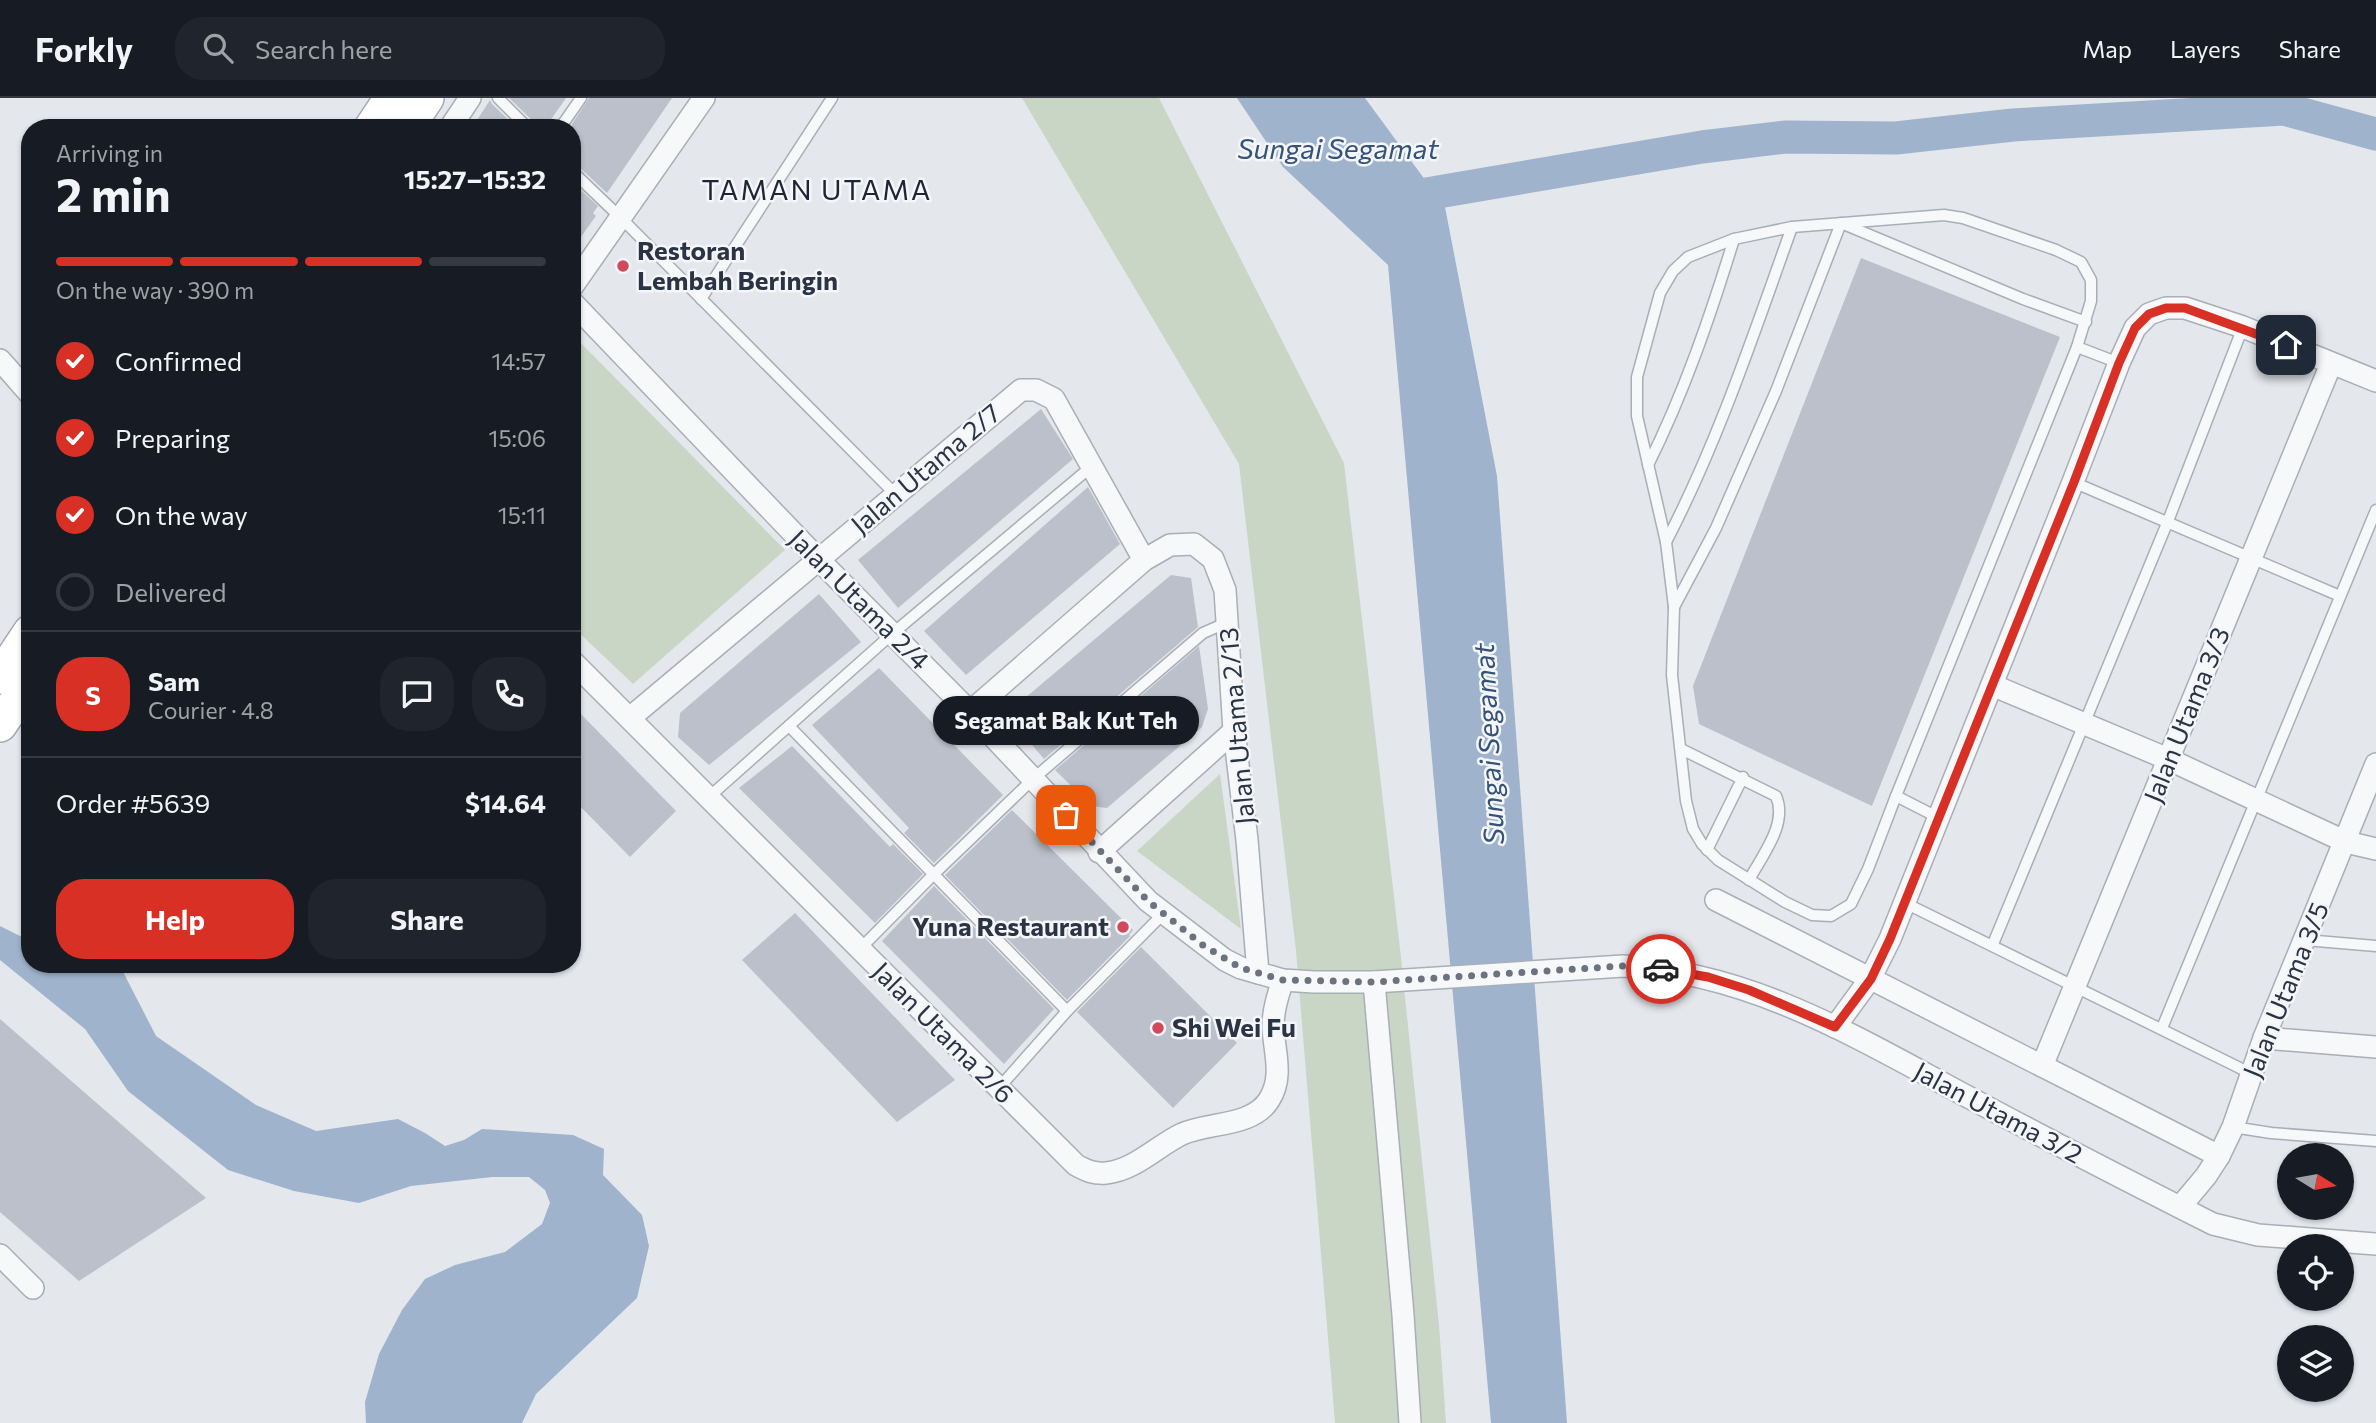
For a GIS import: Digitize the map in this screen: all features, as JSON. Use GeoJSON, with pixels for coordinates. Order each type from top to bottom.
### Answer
{"type":"FeatureCollection","features":[{"type":"Feature","properties":{"kind":"main road"},"geometry":{"type":"LineString","coordinates":[[389,119],[427,98]]}},
{"type":"Feature","properties":{"kind":"main road"},"geometry":{"type":"LineString","coordinates":[[0,677],[21,646]]}},
{"type":"Feature","properties":{"kind":"main road"},"geometry":{"type":"LineString","coordinates":[[0,725],[21,694]]}},
{"type":"Feature","properties":{"kind":"street"},"geometry":{"type":"LineString","coordinates":[[456,119],[470,98]]}},
{"type":"Feature","properties":{"kind":"street"},"geometry":{"type":"LineString","coordinates":[[581,275],[704,98]]}},
{"type":"Feature","properties":{"kind":"street"},"geometry":{"type":"LineString","coordinates":[[1835,1027],[1871,979],[1905,903],[2135,328],[2149,314],[2166,308],[2185,308],[2242,327],[2376,381]]}},
{"type":"Feature","properties":{"kind":"street","name":"Jalan Utama 2/4"},"geometry":{"type":"LineString","coordinates":[[581,311],[818,559],[970,712],[1099,852],[1163,914],[1226,960],[1283,980],[1383,982],[1623,966]]}},
{"type":"Feature","properties":{"kind":"street"},"geometry":{"type":"LineString","coordinates":[[0,360],[21,384]]}},
{"type":"Feature","properties":{"kind":"street","name":"Jalan Utama 3/3"},"geometry":{"type":"LineString","coordinates":[[2042,1066],[2331,363]]}},
{"type":"Feature","properties":{"kind":"street","name":"Jalan Utama 2/7"},"geometry":{"type":"LineString","coordinates":[[631,717],[1021,390],[1036,390],[1054,399],[1144,559]]}},
{"type":"Feature","properties":{"kind":"street","name":"Jalan Utama 2/13"},"geometry":{"type":"LineString","coordinates":[[970,712],[1144,559],[1170,545],[1194,544],[1213,559],[1226,590],[1234,731],[1247,840],[1258,973]]}},
{"type":"Feature","properties":{"kind":"street","name":"Jalan Utama 2/6"},"geometry":{"type":"LineString","coordinates":[[581,670],[998,1089],[1076,1165],[1091,1173],[1109,1173],[1141,1160],[1181,1135],[1256,1114],[1269,1100],[1277,1083],[1273,1028],[1275,1006],[1283,980]]}},
{"type":"Feature","properties":{"kind":"street"},"geometry":{"type":"LineString","coordinates":[[1992,685],[2168,759],[2346,842],[2376,849]]}},
{"type":"Feature","properties":{"kind":"street"},"geometry":{"type":"LineString","coordinates":[[1099,852],[1234,731]]}},
{"type":"Feature","properties":{"kind":"street","name":"Jalan Utama 3/5"},"geometry":{"type":"LineString","coordinates":[[2179,1207],[2206,1176],[2233,1127],[2264,1038],[2376,764]]}},
{"type":"Feature","properties":{"kind":"street"},"geometry":{"type":"LineString","coordinates":[[1716,900],[2219,1156]]}},
{"type":"Feature","properties":{"kind":"street","name":"Jalan Utama 3/2"},"geometry":{"type":"LineString","coordinates":[[1623,966],[1708,977],[1749,990],[1835,1027],[2213,1224],[2258,1235],[2376,1244]]}},
{"type":"Feature","properties":{"kind":"street"},"geometry":{"type":"LineString","coordinates":[[1383,982],[1410,1423]]}},
{"type":"Feature","properties":{"kind":"street"},"geometry":{"type":"LineString","coordinates":[[2264,1038],[2376,1046]]}},
{"type":"Feature","properties":{"kind":"street"},"geometry":{"type":"LineString","coordinates":[[0,1255],[33,1288]]}},
{"type":"Feature","properties":{"kind":"lane"},"geometry":{"type":"LineString","coordinates":[[498,98],[519,119]]}},
{"type":"Feature","properties":{"kind":"lane"},"geometry":{"type":"LineString","coordinates":[[566,119],[581,98]]}},
{"type":"Feature","properties":{"kind":"lane"},"geometry":{"type":"LineString","coordinates":[[701,299],[832,98]]}},
{"type":"Feature","properties":{"kind":"lane"},"geometry":{"type":"LineString","coordinates":[[581,180],[895,494]]}},
{"type":"Feature","properties":{"kind":"lane"},"geometry":{"type":"LineString","coordinates":[[1944,215],[1963,218],[2056,250],[2081,262],[2091,280],[2091,301],[2077,347],[1868,869],[1850,904],[1831,916],[1812,915],[1749,880],[1707,850],[1693,829],[1686,802],[1672,675],[1674,607],[1666,542],[1637,416],[1637,377],[1660,293],[1673,271],[1688,257],[1734,239],[1792,227],[1841,223],[1944,215]]}},
{"type":"Feature","properties":{"kind":"lane"},"geometry":{"type":"LineString","coordinates":[[1841,223],[2011,294],[2086,322]]}},
{"type":"Feature","properties":{"kind":"lane"},"geometry":{"type":"LineString","coordinates":[[1674,607],[1716,528],[1776,391],[1841,223]]}},
{"type":"Feature","properties":{"kind":"lane"},"geometry":{"type":"LineString","coordinates":[[1666,542],[1689,498],[1792,227]]}},
{"type":"Feature","properties":{"kind":"lane"},"geometry":{"type":"LineString","coordinates":[[1648,465],[1669,422],[1702,338],[1734,239]]}},
{"type":"Feature","properties":{"kind":"lane"},"geometry":{"type":"LineString","coordinates":[[1993,944],[2168,521],[2242,327]]}},
{"type":"Feature","properties":{"kind":"lane"},"geometry":{"type":"LineString","coordinates":[[2077,347],[2119,363]]}},
{"type":"Feature","properties":{"kind":"lane"},"geometry":{"type":"LineString","coordinates":[[709,797],[892,634],[1092,466]]}},
{"type":"Feature","properties":{"kind":"lane"},"geometry":{"type":"LineString","coordinates":[[2074,482],[2340,596]]}},
{"type":"Feature","properties":{"kind":"lane"},"geometry":{"type":"LineString","coordinates":[[2162,1028],[2376,510]]}},
{"type":"Feature","properties":{"kind":"lane"},"geometry":{"type":"LineString","coordinates":[[860,949],[1033,779],[1203,633],[1228,622]]}},
{"type":"Feature","properties":{"kind":"lane"},"geometry":{"type":"LineString","coordinates":[[789,726],[1067,1011]]}},
{"type":"Feature","properties":{"kind":"lane"},"geometry":{"type":"LineString","coordinates":[[1681,748],[1776,796],[1781,808],[1779,823],[1749,880]]}},
{"type":"Feature","properties":{"kind":"lane"},"geometry":{"type":"LineString","coordinates":[[1707,850],[1743,777]]}},
{"type":"Feature","properties":{"kind":"lane"},"geometry":{"type":"LineString","coordinates":[[1896,796],[1939,818]]}},
{"type":"Feature","properties":{"kind":"lane"},"geometry":{"type":"LineString","coordinates":[[1905,903],[1993,944],[2252,1074]]}},
{"type":"Feature","properties":{"kind":"lane"},"geometry":{"type":"LineString","coordinates":[[998,1089],[1067,1011],[1163,914]]}},
{"type":"Feature","properties":{"kind":"lane"},"geometry":{"type":"LineString","coordinates":[[2305,940],[2376,946]]}},
{"type":"Feature","properties":{"kind":"lane"},"geometry":{"type":"LineString","coordinates":[[2233,1127],[2271,1133],[2376,1141]]}},
{"type":"Feature","properties":{"kind":"green space"},"geometry":{"type":"Polygon","coordinates":[[[1022,98],[1159,98],[1344,463],[1400,949],[1439,1325],[1446,1423],[1335,1423],[1296,951],[1239,464],[1022,98]]]}},
{"type":"Feature","properties":{"kind":"green space"},"geometry":{"type":"Polygon","coordinates":[[[581,343],[785,550],[633,684],[581,635],[581,343]]]}},
{"type":"Feature","properties":{"kind":"green space"},"geometry":{"type":"Polygon","coordinates":[[[1220,774],[1241,929],[1137,851],[1220,774]]]}},
{"type":"Feature","properties":{"kind":"water","name":"Sungai Segamat"},"geometry":{"type":"Polygon","coordinates":[[[1237,98],[1365,98],[1445,207],[1497,476],[1567,1423],[1491,1423],[1388,265],[1283,167],[1237,98]]]}},
{"type":"Feature","properties":{"kind":"water"},"geometry":{"type":"Polygon","coordinates":[[[0,926],[21,936],[21,973],[124,973],[156,1036],[256,1105],[316,1131],[398,1119],[445,1146],[464,1140],[482,1129],[573,1135],[604,1149],[603,1175],[642,1215],[649,1246],[637,1298],[536,1394],[522,1423],[366,1423],[365,1402],[379,1354],[402,1310],[425,1279],[455,1265],[505,1252],[542,1224],[550,1203],[545,1190],[529,1177],[492,1177],[411,1186],[359,1203],[294,1191],[228,1170],[128,1091],[85,1029],[0,960],[0,926]]]}},
{"type":"Feature","properties":{"kind":"building"},"geometry":{"type":"Polygon","coordinates":[[[509,98],[566,98],[551,119],[531,119],[509,98]]]}},
{"type":"Feature","properties":{"kind":"building"},"geometry":{"type":"Polygon","coordinates":[[[589,98],[672,98],[607,193],[581,169],[581,119],[575,119],[589,98]]]}},
{"type":"Feature","properties":{"kind":"building"},"geometry":{"type":"Polygon","coordinates":[[[490,100],[508,119],[478,119],[490,100]]]}},
{"type":"Feature","properties":{"kind":"building"},"geometry":{"type":"Polygon","coordinates":[[[581,190],[598,206],[593,213],[596,216],[581,237],[581,190]]]}},
{"type":"Feature","properties":{"kind":"building"},"geometry":{"type":"Polygon","coordinates":[[[1861,258],[2060,337],[1872,806],[1699,724],[1693,686],[1861,258]]]}},
{"type":"Feature","properties":{"kind":"building"},"geometry":{"type":"Polygon","coordinates":[[[1041,409],[1073,459],[898,608],[858,560],[1041,409]]]}},
{"type":"Feature","properties":{"kind":"building"},"geometry":{"type":"Polygon","coordinates":[[[1088,487],[1120,544],[966,675],[924,631],[1088,487]]]}},
{"type":"Feature","properties":{"kind":"building"},"geometry":{"type":"Polygon","coordinates":[[[1171,575],[1191,578],[1198,627],[1044,759],[1006,714],[1171,575]]]}},
{"type":"Feature","properties":{"kind":"building"},"geometry":{"type":"Polygon","coordinates":[[[819,594],[861,642],[709,765],[678,737],[680,713],[819,594]]]}},
{"type":"Feature","properties":{"kind":"building"},"geometry":{"type":"Polygon","coordinates":[[[1199,646],[1208,709],[1202,727],[1107,808],[1092,806],[1055,770],[1199,646]]]}},
{"type":"Feature","properties":{"kind":"building"},"geometry":{"type":"Polygon","coordinates":[[[879,668],[1003,795],[934,863],[904,833],[909,828],[812,725],[879,668]]]}},
{"type":"Feature","properties":{"kind":"building"},"geometry":{"type":"Polygon","coordinates":[[[581,714],[676,811],[630,857],[581,807],[581,714]]]}},
{"type":"Feature","properties":{"kind":"building"},"geometry":{"type":"Polygon","coordinates":[[[792,746],[890,847],[893,844],[923,874],[875,923],[739,788],[792,746]]]}},
{"type":"Feature","properties":{"kind":"building"},"geometry":{"type":"Polygon","coordinates":[[[1012,810],[1133,930],[1067,1000],[945,875],[1012,810]]]}},
{"type":"Feature","properties":{"kind":"building"},"geometry":{"type":"Polygon","coordinates":[[[934,886],[1054,1009],[1004,1064],[882,941],[934,886]]]}},
{"type":"Feature","properties":{"kind":"building"},"geometry":{"type":"Polygon","coordinates":[[[795,913],[955,1080],[897,1122],[742,960],[795,913]]]}},
{"type":"Feature","properties":{"kind":"building","name":"Shi Wei Fu"},"geometry":{"type":"Polygon","coordinates":[[[1141,947],[1237,1043],[1173,1108],[1077,1012],[1141,947]]]}},
{"type":"Feature","properties":{"kind":"building"},"geometry":{"type":"Polygon","coordinates":[[[0,1019],[206,1198],[79,1281],[0,1212],[0,1019]]]}},
{"type":"Feature","properties":{"kind":"waterway"},"geometry":{"type":"LineString","coordinates":[[1397,199],[1702,147],[1786,137],[1896,138],[2013,125],[2284,109],[2376,134]]}},
{"type":"Feature","properties":{"kind":"way so far"},"geometry":{"type":"LineString","coordinates":[[1066,815],[1148,901],[1204,946],[1241,968],[1283,980],[1374,982],[1623,966],[1661,969]]}},
{"type":"Feature","properties":{"kind":"place","name":"Restoran Lembah Beringin"},"geometry":{"type":"Point","coordinates":[623,266]}},
{"type":"Feature","properties":{"kind":"place","name":"Segamat Bak Kut Teh"},"geometry":{"type":"Point","coordinates":[1066,815]}},
{"type":"Feature","properties":{"kind":"place","name":"Yuna Restaurant"},"geometry":{"type":"Point","coordinates":[1123,927]}},
{"type":"Feature","properties":{"kind":"place","name":"Shi Wei Fu"},"geometry":{"type":"Point","coordinates":[1158,1028]}},
{"type":"Feature","properties":{"kind":"district","name":"TAMAN UTAMA"},"geometry":{"type":"Point","coordinates":[817,190]}},
{"type":"Feature","properties":{"kind":"route"},"geometry":{"type":"LineString","coordinates":[[1661,969],[1708,977],[1749,990],[1835,1027],[1871,979],[1890,939],[2135,328],[2149,314],[2166,308],[2185,308],[2286,345]]}}]}
